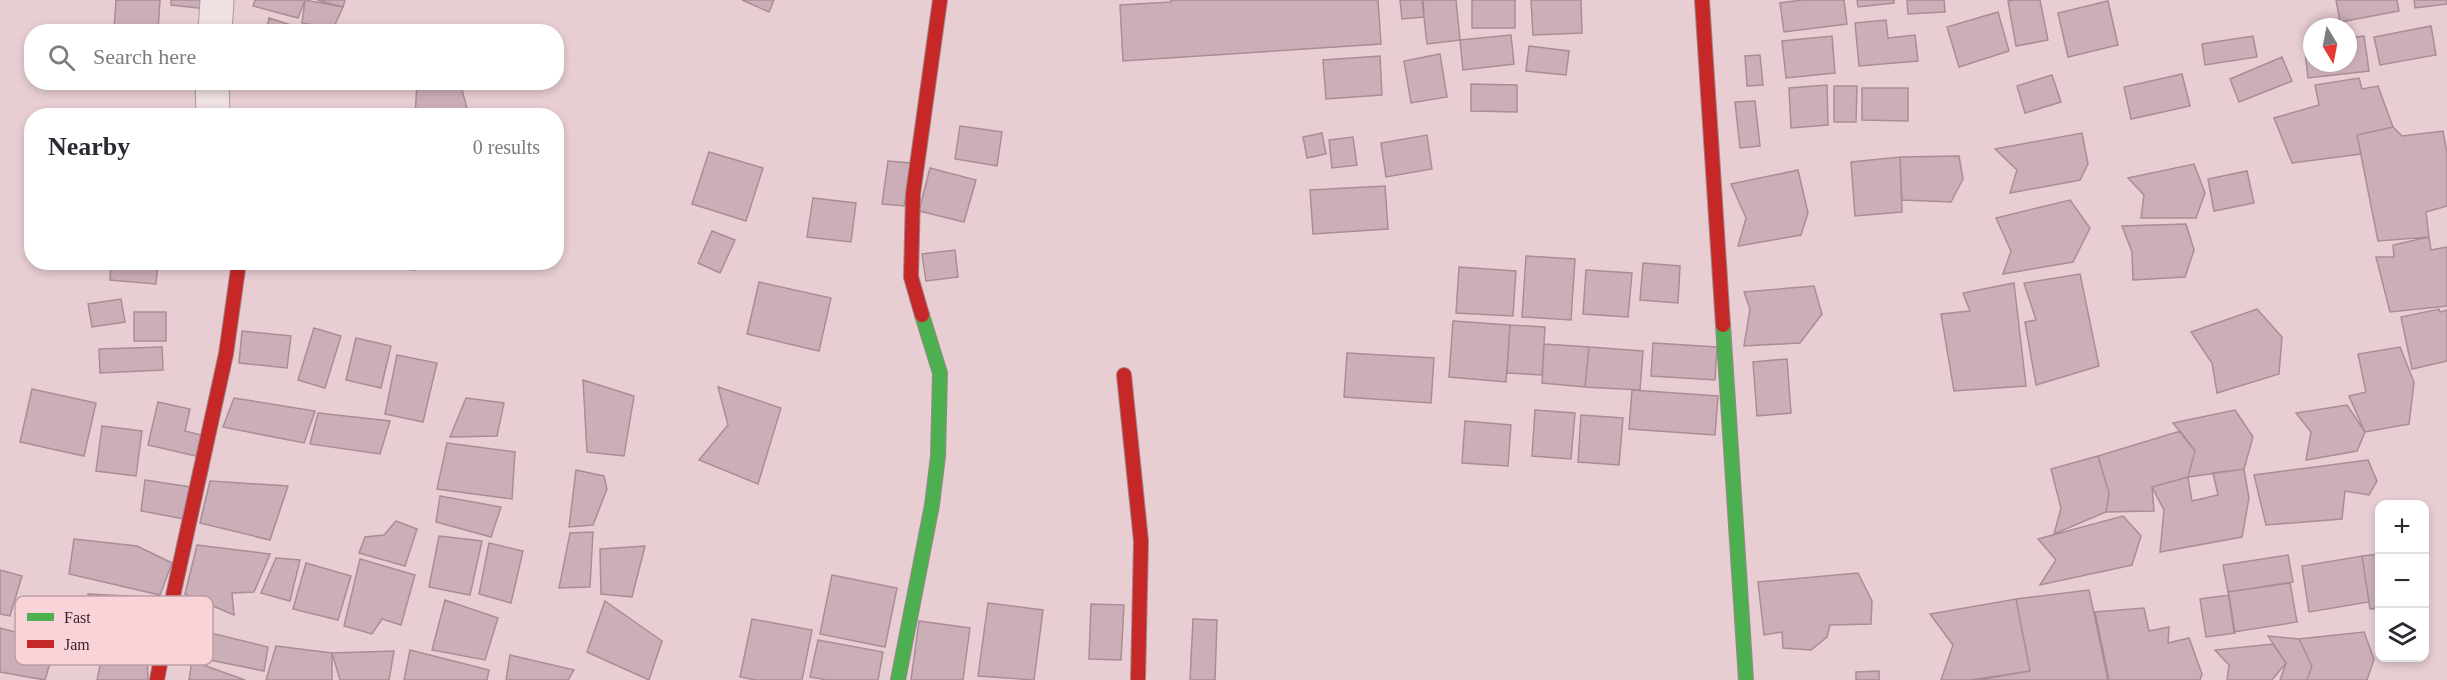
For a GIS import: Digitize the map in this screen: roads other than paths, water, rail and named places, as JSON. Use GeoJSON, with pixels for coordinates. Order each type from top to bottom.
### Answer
{"type":"FeatureCollection","features":[{"type":"Feature","properties":{"kind":"street"},"geometry":{"type":"LineString","coordinates":[[216,24],[217,0]]}},
{"type":"Feature","properties":{"kind":"street"},"geometry":{"type":"LineString","coordinates":[[898,680],[898,666],[932,505],[938,456],[940,373],[911,277],[913,194],[940,0]]}},
{"type":"Feature","properties":{"kind":"street"},"geometry":{"type":"LineString","coordinates":[[1702,0],[1746,680]]}},
{"type":"Feature","properties":{"kind":"street"},"geometry":{"type":"LineString","coordinates":[[212,90],[213,108]]}},
{"type":"Feature","properties":{"kind":"street"},"geometry":{"type":"LineString","coordinates":[[173,596],[226,354],[238,270]]}},
{"type":"Feature","properties":{"kind":"street"},"geometry":{"type":"LineString","coordinates":[[1124,375],[1141,541],[1138,680]]}},
{"type":"Feature","properties":{"kind":"street"},"geometry":{"type":"LineString","coordinates":[[158,680],[161,665]]}}]}
